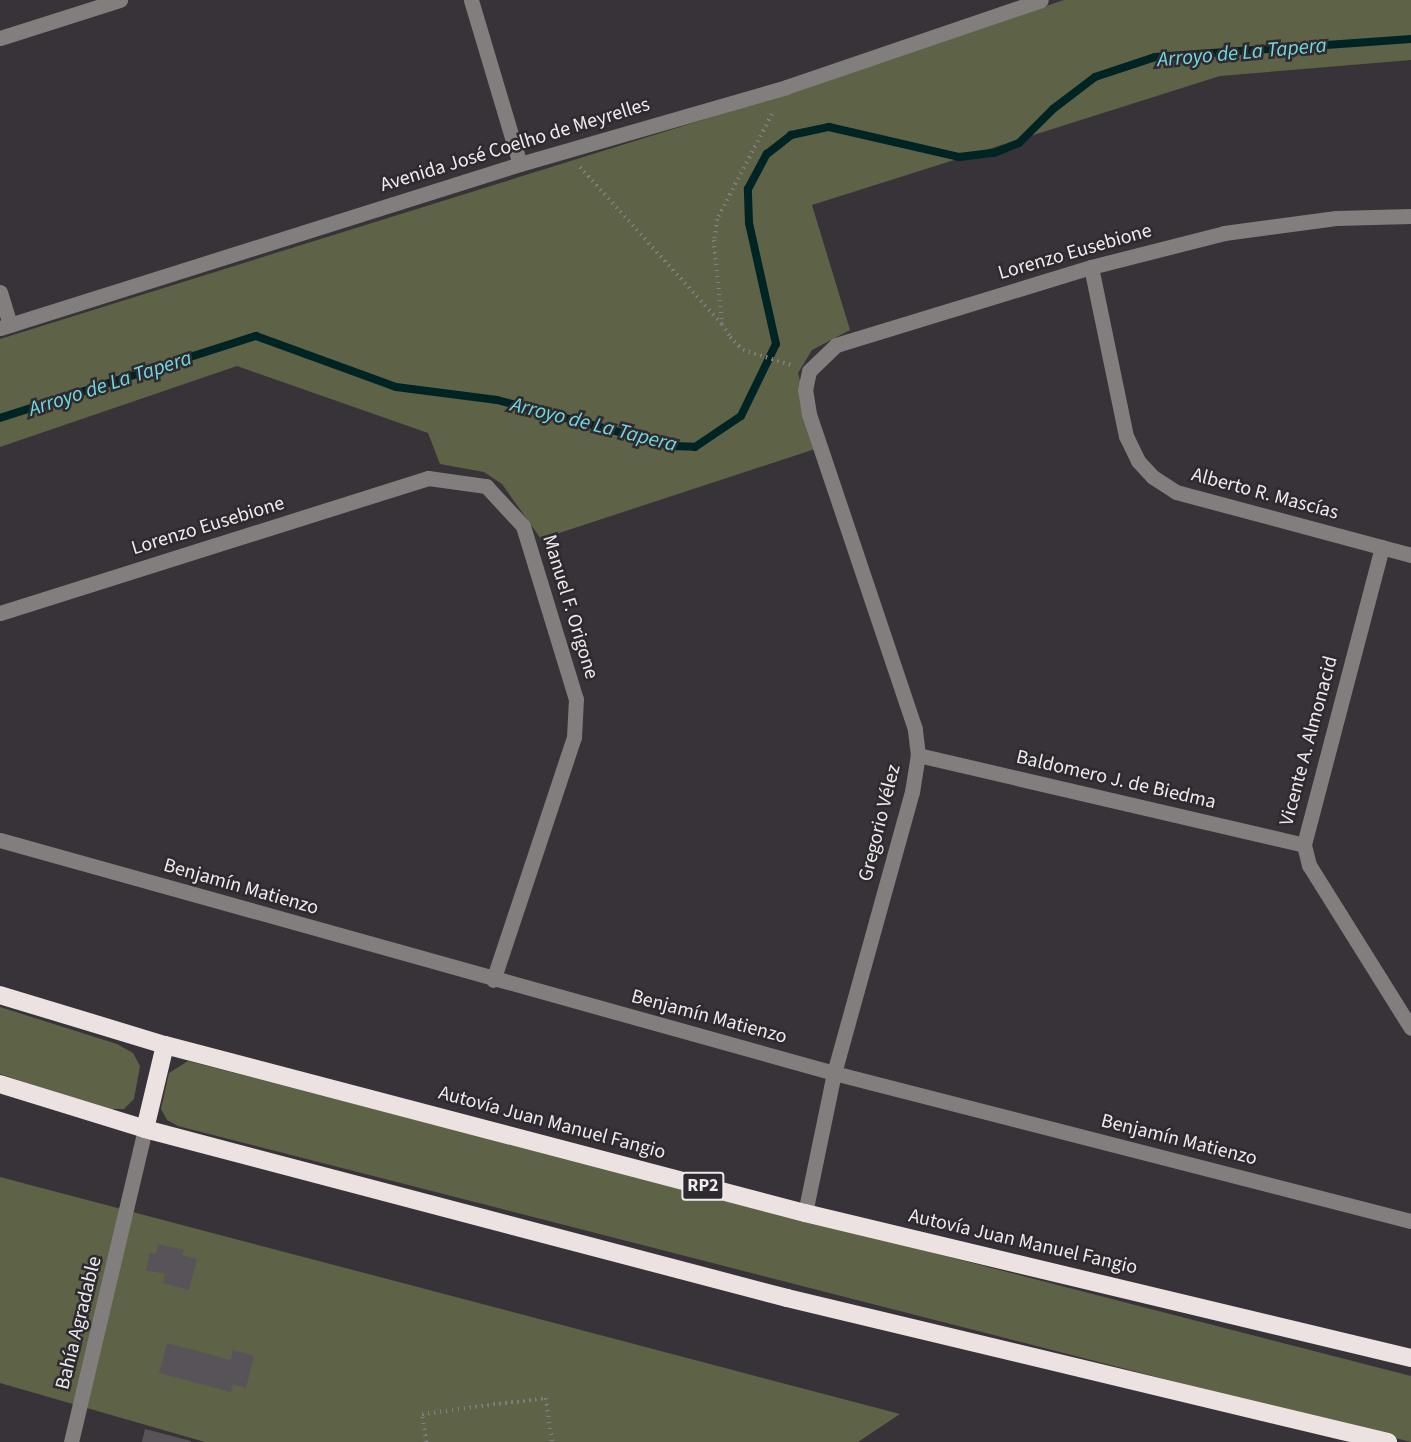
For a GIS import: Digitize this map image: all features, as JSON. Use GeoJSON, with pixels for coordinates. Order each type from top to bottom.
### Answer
{"type":"FeatureCollection","features":[{"type":"Feature","properties":{"kind":"highway","name":"Autovía Juan Manuel Fangio"},"geometry":{"type":"LineString","coordinates":[[0,995],[165,1045],[805,1213],[1411,1358]]}},
{"type":"Feature","properties":{"kind":"highway"},"geometry":{"type":"LineString","coordinates":[[145,1129],[165,1045]]}},
{"type":"Feature","properties":{"kind":"highway"},"geometry":{"type":"LineString","coordinates":[[0,1084],[145,1129],[787,1298],[1388,1442]]}},
{"type":"Feature","properties":{"kind":"street"},"geometry":{"type":"LineString","coordinates":[[0,38],[120,0]]}},
{"type":"Feature","properties":{"kind":"street"},"geometry":{"type":"LineString","coordinates":[[471,0],[520,164]]}},
{"type":"Feature","properties":{"kind":"street","name":"Avenida José Coelho de Meyrelles"},"geometry":{"type":"LineString","coordinates":[[5,327],[520,164],[786,87],[1041,0]]}},
{"type":"Feature","properties":{"kind":"street","name":"Lorenzo Eusebione"},"geometry":{"type":"LineString","coordinates":[[809,414],[805,390],[809,371],[836,345],[1091,267],[1224,233],[1336,218],[1411,216]]}},
{"type":"Feature","properties":{"kind":"street","name":"Alberto R. Mascías"},"geometry":{"type":"LineString","coordinates":[[1091,267],[1126,436],[1138,461],[1154,477],[1176,492],[1411,555]]}},
{"type":"Feature","properties":{"kind":"street"},"geometry":{"type":"LineString","coordinates":[[0,292],[5,327]]}},
{"type":"Feature","properties":{"kind":"street","name":"Gregorio Vélez"},"geometry":{"type":"LineString","coordinates":[[805,1213],[834,1073],[912,792],[918,755],[915,729],[809,414]]}},
{"type":"Feature","properties":{"kind":"street","name":"Lorenzo Eusebione"},"geometry":{"type":"LineString","coordinates":[[0,613],[428,478]]}},
{"type":"Feature","properties":{"kind":"street","name":"Manuel F. Origone"},"geometry":{"type":"LineString","coordinates":[[428,478],[486,486],[523,526],[576,699],[574,738],[494,980]]}},
{"type":"Feature","properties":{"kind":"street","name":"Vicente A. Almonacid"},"geometry":{"type":"LineString","coordinates":[[1382,547],[1304,845],[1309,865],[1411,1028]]}},
{"type":"Feature","properties":{"kind":"street","name":"Baldomero J. de Biedma"},"geometry":{"type":"LineString","coordinates":[[918,755],[1304,845]]}},
{"type":"Feature","properties":{"kind":"street","name":"Benjamín Matienzo"},"geometry":{"type":"LineString","coordinates":[[0,840],[494,980],[834,1073],[1411,1221]]}},
{"type":"Feature","properties":{"kind":"street","name":"Bahía Agradable"},"geometry":{"type":"LineString","coordinates":[[71,1442],[127,1215],[145,1129]]}},
{"type":"Feature","properties":{"kind":"path"},"geometry":{"type":"LineString","coordinates":[[722,324],[714,240],[717,219],[786,87]]}},
{"type":"Feature","properties":{"kind":"path"},"geometry":{"type":"LineString","coordinates":[[564,151],[743,350],[782,362]]}},
{"type":"Feature","properties":{"kind":"path"},"geometry":{"type":"LineString","coordinates":[[426,1442],[422,1414],[546,1398],[552,1442]]}},
{"type":"Feature","properties":{"kind":"green space"},"geometry":{"type":"Polygon","coordinates":[[[1064,0],[1411,0],[1411,60],[1220,76],[812,205],[850,330],[812,350],[798,373],[818,448],[541,539],[502,484],[484,472],[440,464],[428,433],[237,366],[0,447],[0,339],[811,86],[1064,0]]]}},
{"type":"Feature","properties":{"kind":"green space"},"geometry":{"type":"Polygon","coordinates":[[[0,1007],[117,1044],[133,1053],[140,1066],[134,1099],[124,1109],[105,1109],[0,1074],[0,1007]]]}},
{"type":"Feature","properties":{"kind":"green space"},"geometry":{"type":"Polygon","coordinates":[[[188,1061],[1411,1376],[1411,1442],[178,1126],[167,1120],[161,1109],[169,1073],[188,1061]]]}},
{"type":"Feature","properties":{"kind":"green space"},"geometry":{"type":"Polygon","coordinates":[[[0,1177],[900,1414],[858,1442],[205,1442],[0,1383],[0,1177]]]}},
{"type":"Feature","properties":{"kind":"building"},"geometry":{"type":"Polygon","coordinates":[[[158,1244],[184,1250],[182,1255],[197,1259],[189,1290],[163,1283],[165,1274],[146,1270],[150,1253],[156,1254],[158,1244]]]}},
{"type":"Feature","properties":{"kind":"building"},"geometry":{"type":"Polygon","coordinates":[[[167,1343],[231,1360],[233,1350],[254,1356],[246,1388],[233,1384],[231,1392],[159,1373],[167,1343]]]}},
{"type":"Feature","properties":{"kind":"building"},"geometry":{"type":"Polygon","coordinates":[[[145,1429],[191,1441],[191,1442],[142,1442],[145,1429]]]}},
{"type":"Feature","properties":{"kind":"waterway","name":"Arroyo de La Tapera"},"geometry":{"type":"LineString","coordinates":[[0,418],[256,336],[396,387],[497,400],[672,446],[695,447],[741,416],[776,344],[749,223],[748,189],[767,154],[791,135],[829,127],[959,157],[994,153],[1019,143],[1053,109],[1095,77],[1155,57],[1411,39]]}}]}
